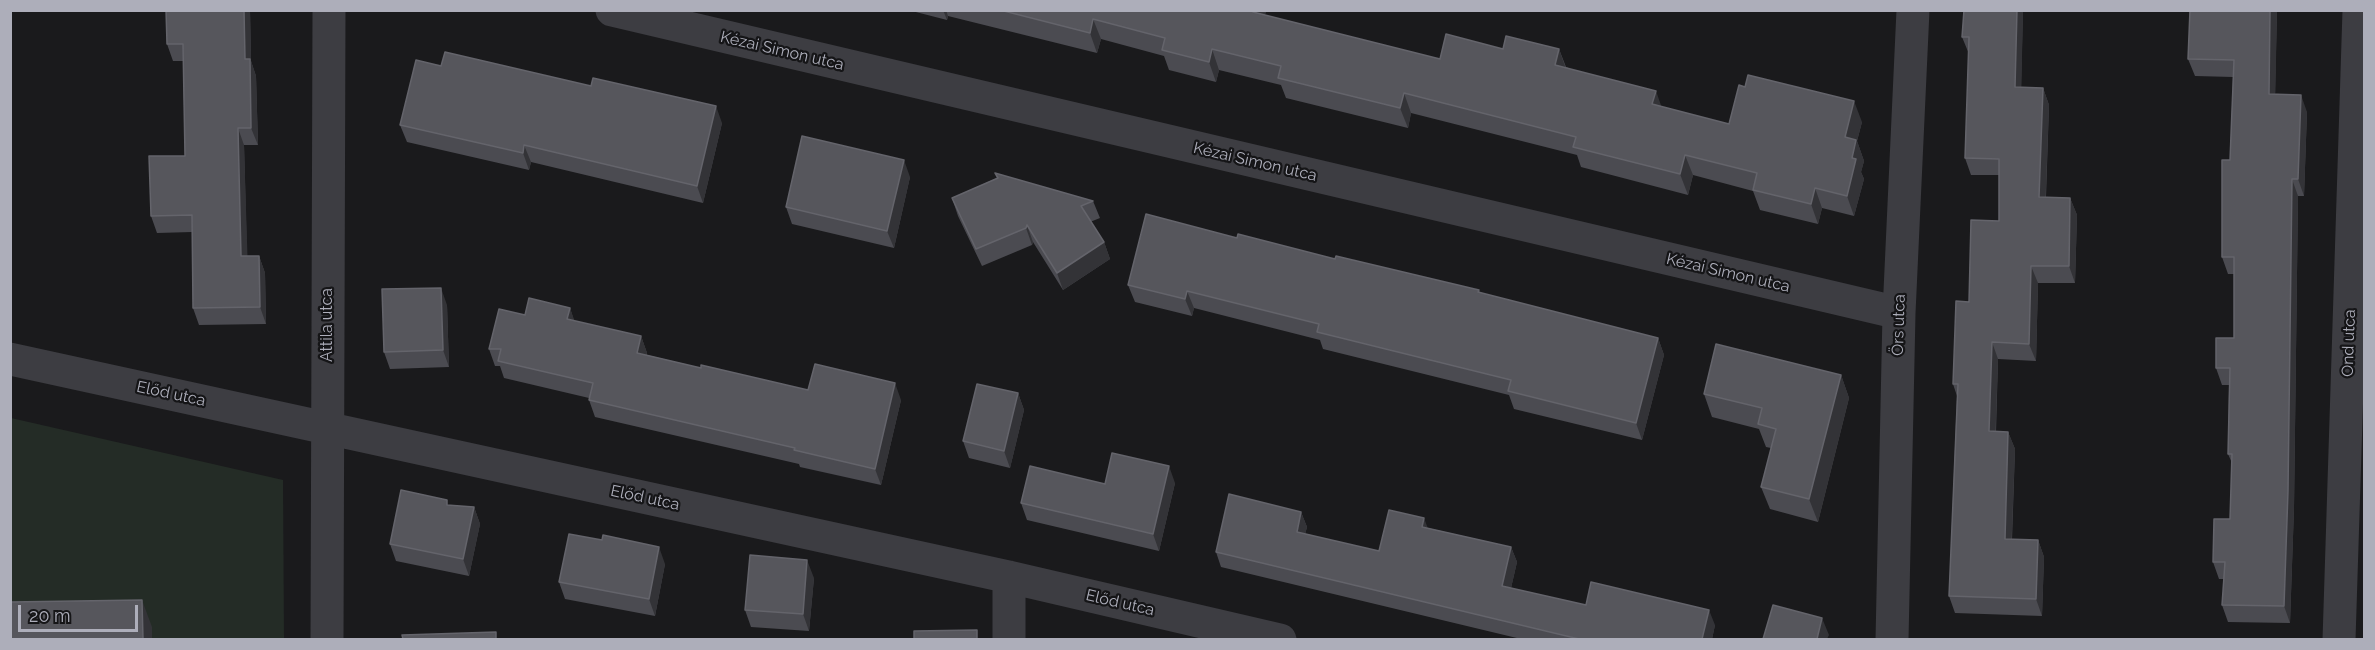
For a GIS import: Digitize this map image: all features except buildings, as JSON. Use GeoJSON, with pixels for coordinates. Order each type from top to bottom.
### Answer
{"type":"FeatureCollection","features":[{"type":"Feature","properties":{"kind":"street","name":"Attila utca"},"geometry":{"type":"LineString","coordinates":[[327,639],[329,10]]}},
{"type":"Feature","properties":{"kind":"street","name":"Kézai Simon utca"},"geometry":{"type":"LineString","coordinates":[[612,10],[1899,313]]}},
{"type":"Feature","properties":{"kind":"street","name":"Örs utca"},"geometry":{"type":"LineString","coordinates":[[1892,639],[1899,313],[1913,10]]}},
{"type":"Feature","properties":{"kind":"street","name":"Ond utca"},"geometry":{"type":"LineString","coordinates":[[2339,639],[2359,10]]}},
{"type":"Feature","properties":{"kind":"street","name":"Előd utca"},"geometry":{"type":"LineString","coordinates":[[10,359],[1009,577],[1280,639]]}},
{"type":"Feature","properties":{"kind":"street"},"geometry":{"type":"LineString","coordinates":[[1009,577],[1009,639]]}},
{"type":"Feature","properties":{"kind":"shaded area"},"geometry":{"type":"Polygon","coordinates":[[[11,418],[283,480],[284,639],[11,640],[11,418]]]}}]}
